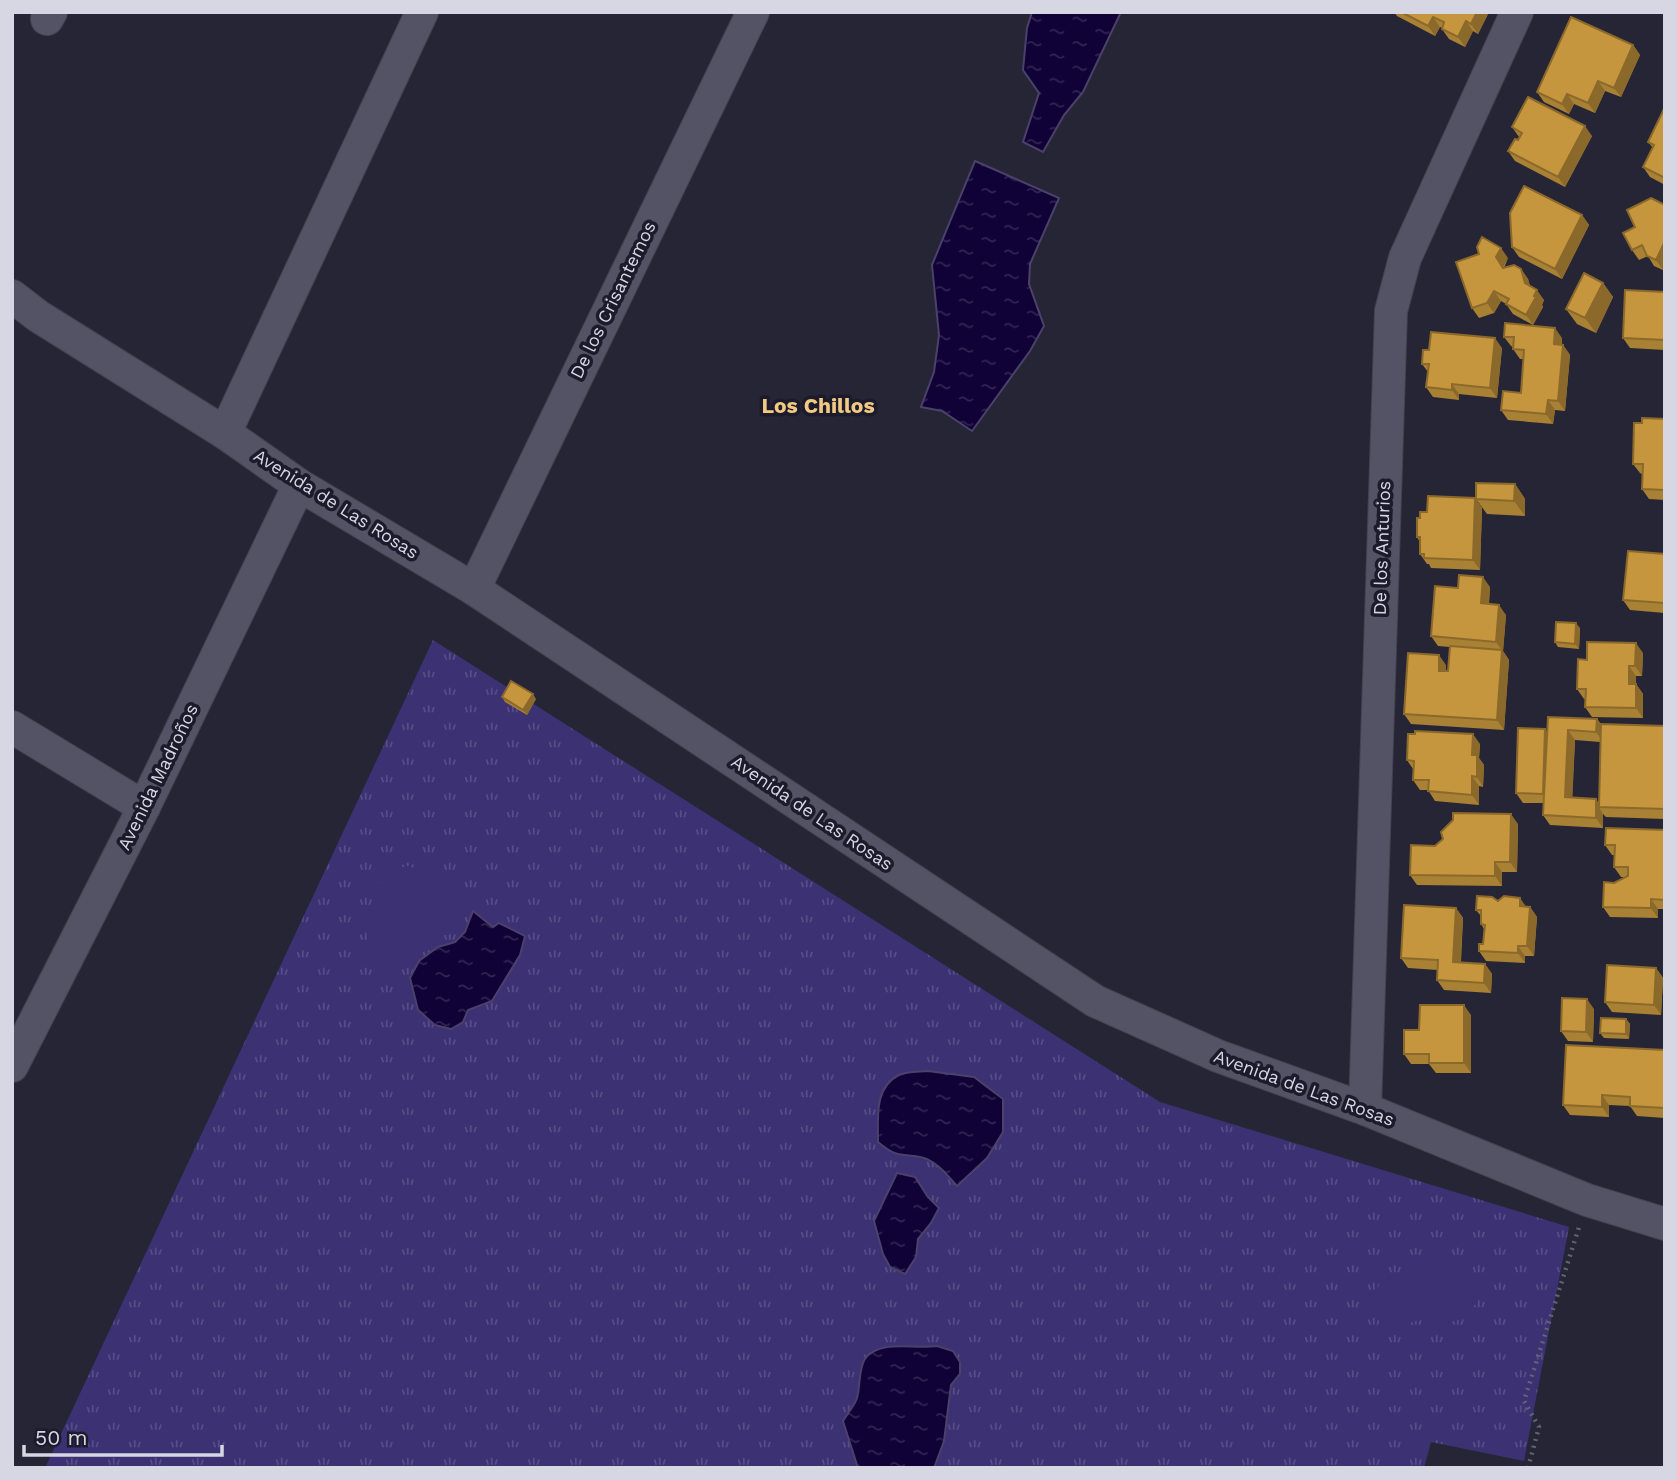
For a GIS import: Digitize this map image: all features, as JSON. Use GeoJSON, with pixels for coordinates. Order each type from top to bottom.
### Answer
{"type":"FeatureCollection","features":[{"type":"Feature","properties":{"kind":"street"},"geometry":{"type":"LineString","coordinates":[[225,433],[422,12]]}},
{"type":"Feature","properties":{"kind":"street","name":"De los Crisantemos"},"geometry":{"type":"LineString","coordinates":[[474,589],[753,12]]}},
{"type":"Feature","properties":{"kind":"street","name":"De los Anturios"},"geometry":{"type":"LineString","coordinates":[[1366,1109],[1391,310],[1405,258],[1517,12]]}},
{"type":"Feature","properties":{"kind":"street","name":"Avenida de Las Rosas"},"geometry":{"type":"LineString","coordinates":[[12,296],[37,316],[225,433],[299,485],[474,589],[1095,1001],[1218,1056],[1366,1109],[1587,1200],[1665,1224]]}},
{"type":"Feature","properties":{"kind":"street","name":"Avenida Madroños"},"geometry":{"type":"LineString","coordinates":[[12,1066],[144,807],[299,485]]}},
{"type":"Feature","properties":{"kind":"street"},"geometry":{"type":"LineString","coordinates":[[12,727],[144,807]]}},
{"type":"Feature","properties":{"kind":"path"},"geometry":{"type":"LineString","coordinates":[[1528,1468],[1539,1427],[1524,1401],[1587,1200]]}},
{"type":"Feature","properties":{"kind":"green space"},"geometry":{"type":"Polygon","coordinates":[[[433,640],[1160,1102],[1569,1227],[1524,1461],[1431,1442],[1424,1468],[45,1468],[433,640]]]}},
{"type":"Feature","properties":{"kind":"green space"},"geometry":{"type":"Polygon","coordinates":[[[408,866],[438,879],[457,893],[466,911],[464,921],[453,933],[426,938],[399,965],[385,967],[369,943],[366,926],[370,907],[383,881],[396,870],[408,866]]]}},
{"type":"Feature","properties":{"kind":"green space"},"geometry":{"type":"Polygon","coordinates":[[[1428,1264],[1455,1270],[1469,1279],[1476,1293],[1477,1303],[1458,1320],[1444,1323],[1419,1320],[1397,1327],[1385,1325],[1374,1317],[1370,1306],[1372,1294],[1380,1284],[1409,1267],[1428,1264]]]}},
{"type":"Feature","properties":{"kind":"water"},"geometry":{"type":"Polygon","coordinates":[[[1032,12],[1121,12],[1083,92],[1064,115],[1043,152],[1023,142],[1039,93],[1023,70],[1027,28],[1032,12]]]}},
{"type":"Feature","properties":{"kind":"water"},"geometry":{"type":"Polygon","coordinates":[[[975,161],[1059,198],[1030,264],[1029,284],[1044,326],[1030,351],[972,431],[942,411],[921,407],[934,372],[939,335],[932,265],[975,161]]]}},
{"type":"Feature","properties":{"kind":"water"},"geometry":{"type":"Polygon","coordinates":[[[473,911],[493,927],[499,923],[525,936],[520,955],[492,1001],[468,1010],[463,1022],[451,1029],[435,1025],[418,1010],[410,978],[419,961],[438,947],[455,942],[465,932],[473,911]]]}},
{"type":"Feature","properties":{"kind":"water"},"geometry":{"type":"Polygon","coordinates":[[[928,1071],[974,1077],[1003,1099],[1003,1132],[987,1158],[957,1186],[931,1161],[894,1153],[878,1142],[879,1104],[885,1087],[902,1074],[928,1071]]]}},
{"type":"Feature","properties":{"kind":"water"},"geometry":{"type":"Polygon","coordinates":[[[897,1173],[915,1177],[939,1208],[918,1239],[916,1257],[905,1274],[890,1267],[883,1254],[874,1221],[897,1173]]]}},
{"type":"Feature","properties":{"kind":"water"},"geometry":{"type":"Polygon","coordinates":[[[937,1346],[953,1351],[960,1362],[960,1374],[951,1385],[944,1441],[934,1468],[858,1468],[843,1421],[857,1398],[865,1359],[876,1350],[887,1347],[937,1346]]]}},
{"type":"Feature","properties":{"kind":"building"},"geometry":{"type":"Polygon","coordinates":[[[1401,12],[1477,12],[1471,24],[1466,21],[1458,37],[1442,29],[1444,22],[1433,17],[1428,26],[1401,12]]]}},
{"type":"Feature","properties":{"kind":"building"},"geometry":{"type":"Polygon","coordinates":[[[1571,17],[1633,45],[1614,88],[1598,81],[1588,103],[1567,94],[1562,104],[1537,92],[1571,17]]]}},
{"type":"Feature","properties":{"kind":"building"},"geometry":{"type":"Polygon","coordinates":[[[1528,97],[1585,126],[1558,177],[1508,151],[1522,133],[1512,127],[1528,97]]]}},
{"type":"Feature","properties":{"kind":"building"},"geometry":{"type":"Polygon","coordinates":[[[1664,109],[1665,178],[1643,167],[1654,145],[1648,142],[1664,109]]]}},
{"type":"Feature","properties":{"kind":"building"},"geometry":{"type":"Polygon","coordinates":[[[1524,186],[1582,215],[1555,269],[1512,247],[1510,213],[1524,186]]]}},
{"type":"Feature","properties":{"kind":"building"},"geometry":{"type":"Polygon","coordinates":[[[1651,198],[1665,205],[1665,241],[1656,260],[1647,256],[1642,245],[1632,250],[1623,233],[1635,227],[1627,210],[1651,198]]]}},
{"type":"Feature","properties":{"kind":"building"},"geometry":{"type":"Polygon","coordinates":[[[1482,237],[1501,248],[1496,257],[1503,268],[1514,265],[1521,269],[1525,283],[1537,290],[1526,315],[1506,304],[1509,299],[1494,291],[1487,303],[1472,308],[1456,262],[1479,254],[1477,247],[1482,237]]]}},
{"type":"Feature","properties":{"kind":"building"},"geometry":{"type":"Polygon","coordinates":[[[1584,273],[1603,283],[1585,318],[1566,309],[1584,273]]]}},
{"type":"Feature","properties":{"kind":"building"},"geometry":{"type":"Polygon","coordinates":[[[1625,290],[1665,292],[1665,340],[1623,338],[1625,290]]]}},
{"type":"Feature","properties":{"kind":"building"},"geometry":{"type":"Polygon","coordinates":[[[1505,323],[1555,328],[1554,344],[1563,345],[1558,401],[1548,400],[1546,414],[1501,410],[1503,391],[1521,393],[1524,350],[1513,349],[1514,337],[1504,337],[1505,323]]]}},
{"type":"Feature","properties":{"kind":"building"},"geometry":{"type":"Polygon","coordinates":[[[1431,332],[1495,338],[1490,388],[1452,384],[1452,390],[1426,387],[1429,364],[1422,364],[1423,350],[1429,350],[1431,332]]]}},
{"type":"Feature","properties":{"kind":"building"},"geometry":{"type":"Polygon","coordinates":[[[1642,418],[1665,419],[1665,490],[1642,489],[1643,464],[1633,464],[1634,423],[1642,423],[1642,418]]]}},
{"type":"Feature","properties":{"kind":"building"},"geometry":{"type":"Polygon","coordinates":[[[1476,483],[1515,484],[1514,501],[1476,499],[1476,483]]]}},
{"type":"Feature","properties":{"kind":"building"},"geometry":{"type":"Polygon","coordinates":[[[1428,496],[1475,498],[1473,560],[1424,558],[1424,554],[1420,554],[1417,518],[1420,518],[1420,512],[1427,512],[1428,496]]]}},
{"type":"Feature","properties":{"kind":"building"},"geometry":{"type":"Polygon","coordinates":[[[1628,551],[1665,554],[1665,603],[1623,600],[1628,551]]]}},
{"type":"Feature","properties":{"kind":"building"},"geometry":{"type":"Polygon","coordinates":[[[1459,575],[1483,577],[1481,603],[1499,605],[1496,642],[1431,636],[1435,586],[1458,588],[1459,575]]]}},
{"type":"Feature","properties":{"kind":"building"},"geometry":{"type":"Polygon","coordinates":[[[1556,622],[1576,623],[1575,644],[1555,642],[1556,622]]]}},
{"type":"Feature","properties":{"kind":"building"},"geometry":{"type":"Polygon","coordinates":[[[1587,642],[1636,643],[1635,666],[1629,666],[1629,684],[1636,684],[1636,708],[1585,707],[1586,689],[1577,689],[1578,659],[1587,660],[1587,642]]]}},
{"type":"Feature","properties":{"kind":"building"},"geometry":{"type":"Polygon","coordinates":[[[1450,646],[1502,650],[1497,720],[1404,714],[1408,653],[1439,655],[1439,671],[1448,671],[1450,646]]]}},
{"type":"Feature","properties":{"kind":"building"},"geometry":{"type":"Polygon","coordinates":[[[511,681],[533,694],[523,710],[502,697],[511,681]]]}},
{"type":"Feature","properties":{"kind":"building"},"geometry":{"type":"Polygon","coordinates":[[[1548,717],[1597,719],[1596,732],[1568,730],[1565,797],[1596,799],[1596,818],[1543,815],[1548,717]]]}},
{"type":"Feature","properties":{"kind":"building"},"geometry":{"type":"Polygon","coordinates":[[[1601,724],[1665,726],[1665,809],[1599,807],[1601,724]]]}},
{"type":"Feature","properties":{"kind":"building"},"geometry":{"type":"Polygon","coordinates":[[[1518,728],[1545,729],[1543,794],[1516,793],[1518,728]]]}},
{"type":"Feature","properties":{"kind":"building"},"geometry":{"type":"Polygon","coordinates":[[[1415,731],[1473,734],[1472,755],[1477,755],[1477,777],[1472,776],[1472,795],[1428,791],[1429,780],[1413,780],[1414,761],[1407,760],[1408,734],[1415,734],[1415,731]]]}},
{"type":"Feature","properties":{"kind":"building"},"geometry":{"type":"Polygon","coordinates":[[[1453,813],[1511,814],[1510,862],[1495,862],[1495,876],[1410,875],[1411,845],[1435,846],[1443,839],[1441,832],[1453,820],[1453,813]]]}},
{"type":"Feature","properties":{"kind":"building"},"geometry":{"type":"Polygon","coordinates":[[[1606,828],[1665,830],[1665,900],[1651,899],[1651,908],[1603,907],[1604,882],[1614,883],[1628,876],[1628,867],[1614,867],[1615,845],[1605,845],[1606,828]]]}},
{"type":"Feature","properties":{"kind":"building"},"geometry":{"type":"Polygon","coordinates":[[[1477,896],[1492,897],[1498,901],[1504,896],[1520,898],[1520,906],[1530,907],[1527,946],[1518,946],[1518,953],[1479,951],[1479,944],[1483,944],[1485,925],[1481,924],[1481,910],[1476,910],[1477,896]]]}},
{"type":"Feature","properties":{"kind":"building"},"geometry":{"type":"Polygon","coordinates":[[[1404,905],[1456,908],[1453,962],[1485,964],[1484,983],[1437,980],[1438,960],[1401,958],[1404,905]]]}},
{"type":"Feature","properties":{"kind":"building"},"geometry":{"type":"Polygon","coordinates":[[[1607,965],[1656,968],[1654,1005],[1605,1002],[1607,965]]]}},
{"type":"Feature","properties":{"kind":"building"},"geometry":{"type":"Polygon","coordinates":[[[1562,998],[1587,999],[1586,1032],[1561,1031],[1562,998]]]}},
{"type":"Feature","properties":{"kind":"building"},"geometry":{"type":"Polygon","coordinates":[[[1420,1005],[1464,1005],[1464,1063],[1429,1063],[1429,1054],[1404,1054],[1404,1030],[1419,1030],[1420,1005]]]}},
{"type":"Feature","properties":{"kind":"building"},"geometry":{"type":"Polygon","coordinates":[[[1601,1018],[1626,1019],[1626,1034],[1600,1033],[1601,1018]]]}},
{"type":"Feature","properties":{"kind":"building"},"geometry":{"type":"Polygon","coordinates":[[[1566,1045],[1665,1050],[1665,1108],[1630,1106],[1630,1097],[1602,1095],[1602,1107],[1563,1105],[1566,1045]]]}},
{"type":"Feature","properties":{"kind":"district","name":"Los Chillos"},"geometry":{"type":"Point","coordinates":[818,406]}}]}
